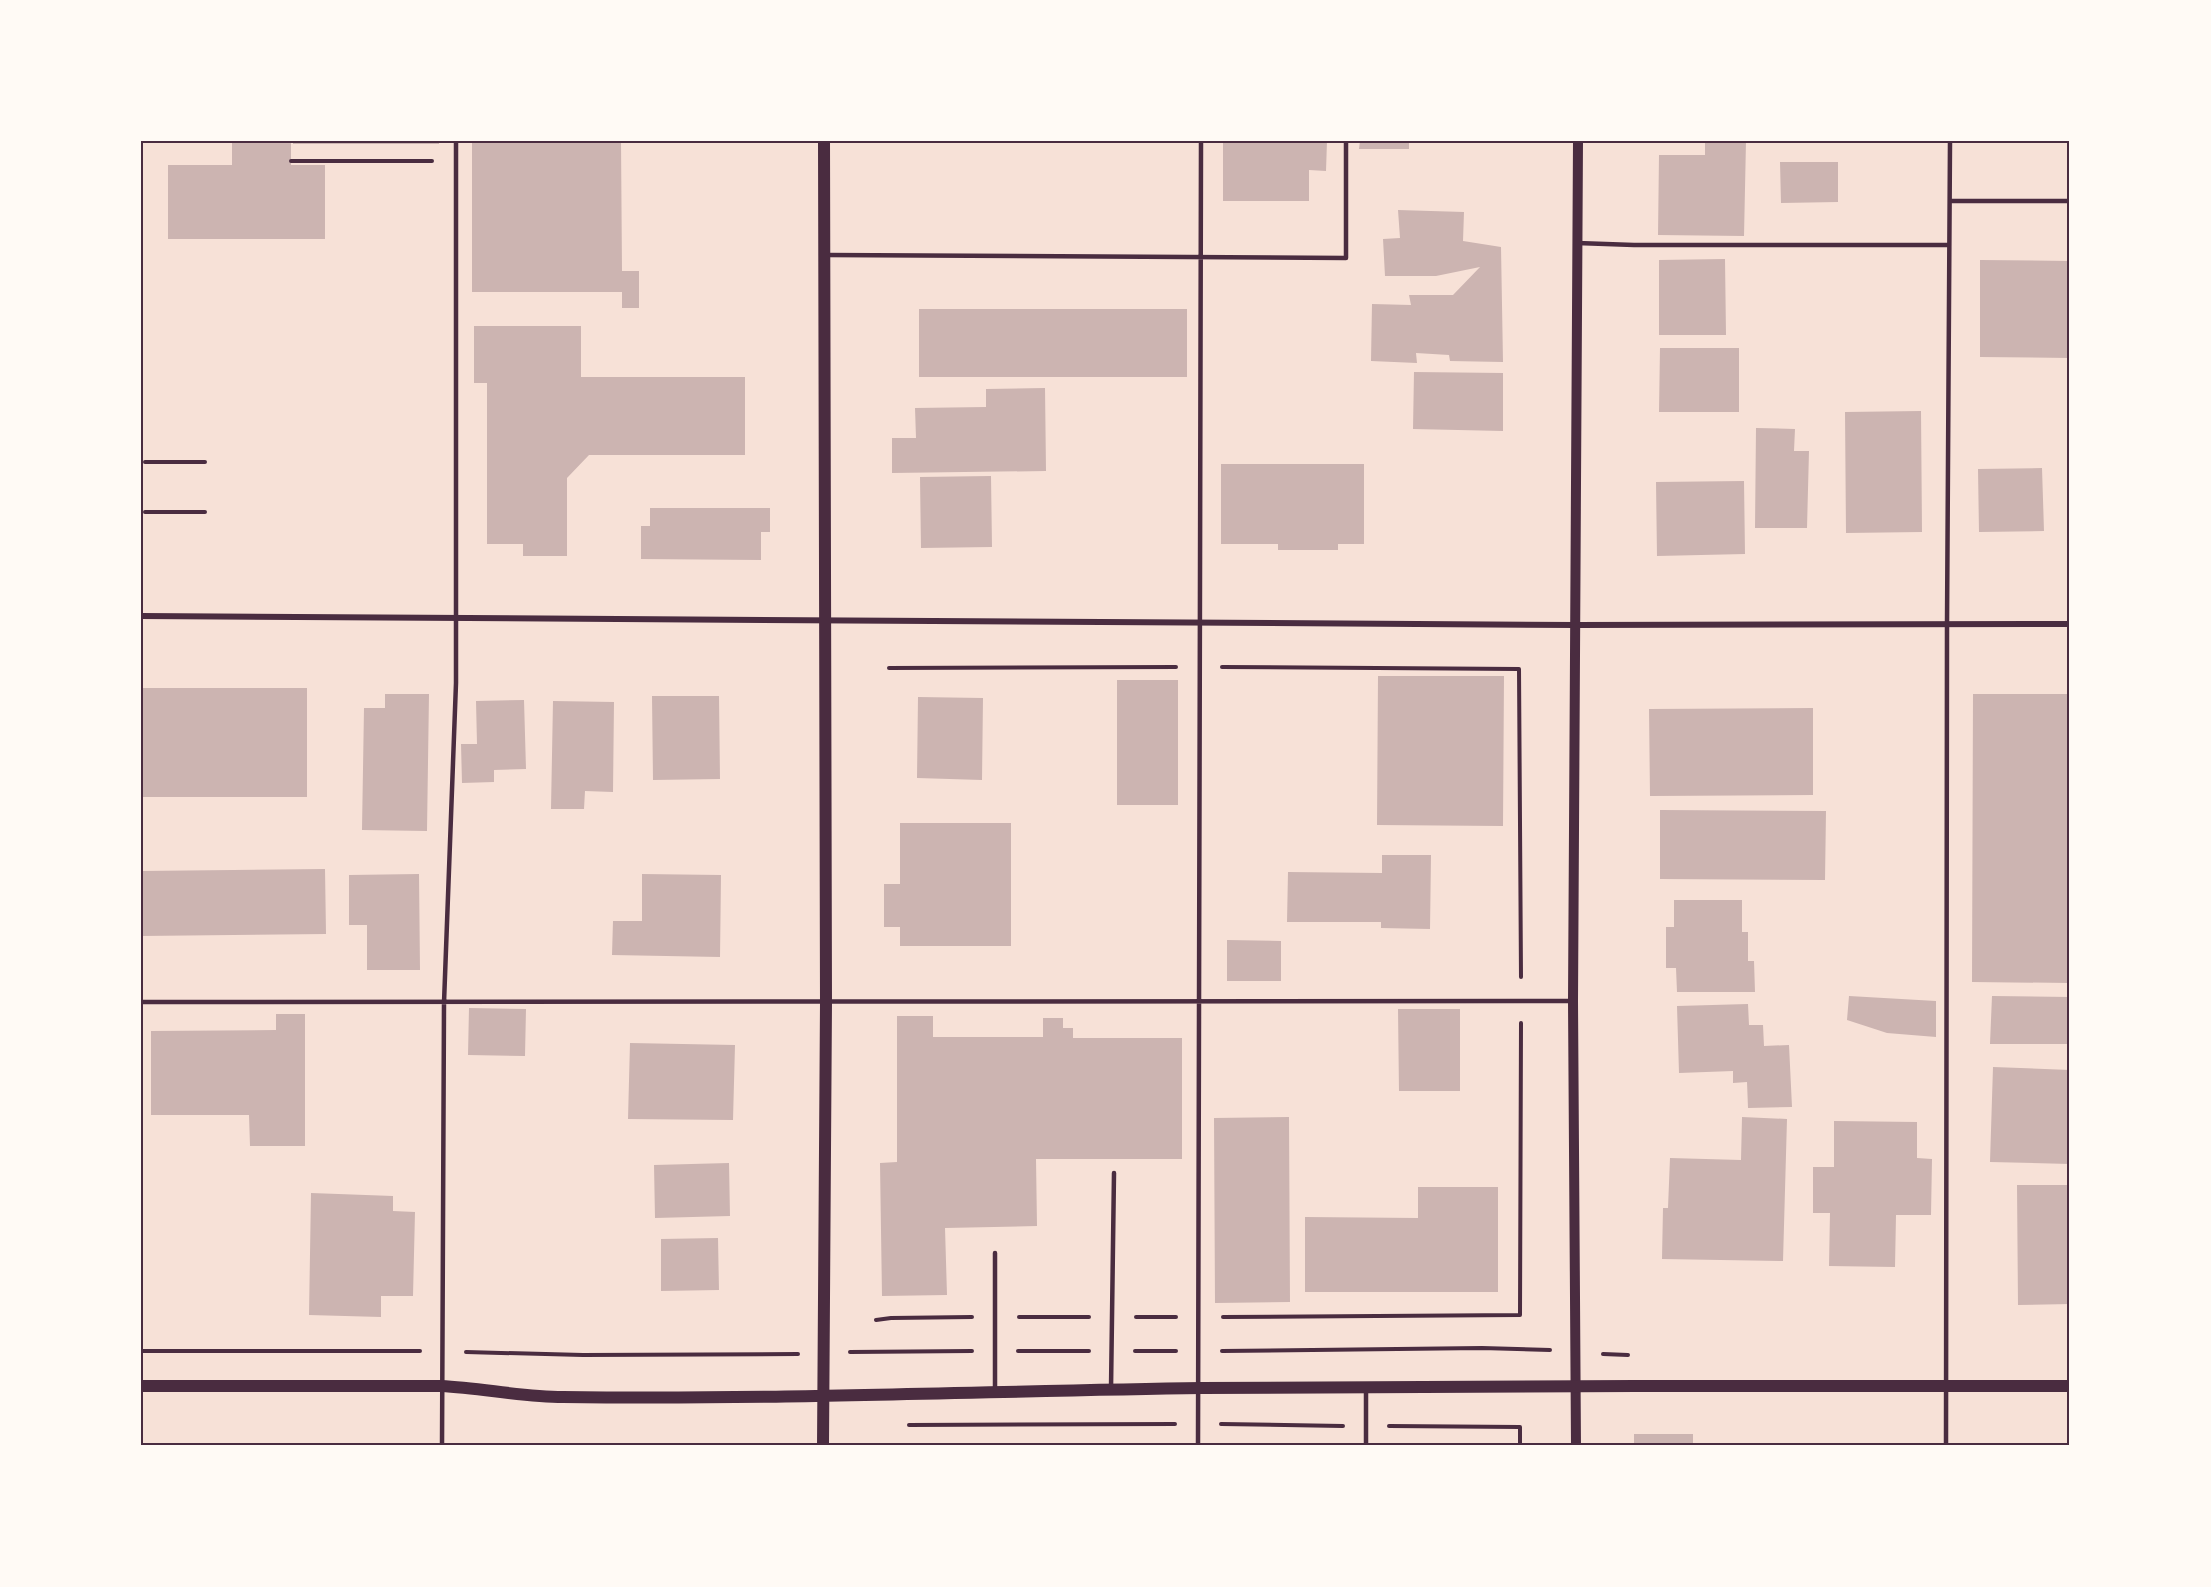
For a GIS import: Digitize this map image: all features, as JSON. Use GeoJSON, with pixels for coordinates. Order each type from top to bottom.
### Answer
{"type":"FeatureCollection","features":[{"type":"Feature","properties":{"kind":"main road"},"geometry":{"type":"LineString","coordinates":[[823,1446],[826,1002],[824,141]]}},
{"type":"Feature","properties":{"kind":"main road"},"geometry":{"type":"LineString","coordinates":[[141,1386],[441,1386],[560,1397],[996,1393],[1198,1388],[2070,1386]]}},
{"type":"Feature","properties":{"kind":"street"},"geometry":{"type":"LineString","coordinates":[[1576,1446],[1573,1000],[1578,141]]}},
{"type":"Feature","properties":{"kind":"street"},"geometry":{"type":"LineString","coordinates":[[141,616],[826,622],[2070,624]]}},
{"type":"Feature","properties":{"kind":"lane"},"geometry":{"type":"LineString","coordinates":[[442,1446],[444,1003],[456,683],[456,141]]}},
{"type":"Feature","properties":{"kind":"lane"},"geometry":{"type":"LineString","coordinates":[[1198,1446],[1201,141]]}},
{"type":"Feature","properties":{"kind":"lane"},"geometry":{"type":"LineString","coordinates":[[824,255],[1346,258],[1347,141]]}},
{"type":"Feature","properties":{"kind":"lane"},"geometry":{"type":"LineString","coordinates":[[1946,1446],[1950,141]]}},
{"type":"Feature","properties":{"kind":"lane"},"geometry":{"type":"LineString","coordinates":[[1950,201],[2070,201]]}},
{"type":"Feature","properties":{"kind":"lane"},"geometry":{"type":"LineString","coordinates":[[1577,243],[1949,245]]}},
{"type":"Feature","properties":{"kind":"lane"},"geometry":{"type":"LineString","coordinates":[[141,1002],[1573,1000]]}},
{"type":"Feature","properties":{"kind":"lane"},"geometry":{"type":"LineString","coordinates":[[1111,1390],[1114,1173]]}},
{"type":"Feature","properties":{"kind":"lane"},"geometry":{"type":"LineString","coordinates":[[996,1252],[996,1393]]}},
{"type":"Feature","properties":{"kind":"lane"},"geometry":{"type":"LineString","coordinates":[[1366,1387],[1366,1446]]}},
{"type":"Feature","properties":{"kind":"path"},"geometry":{"type":"LineString","coordinates":[[291,161],[456,161]]}},
{"type":"Feature","properties":{"kind":"path"},"geometry":{"type":"LineString","coordinates":[[145,462],[205,462]]}},
{"type":"Feature","properties":{"kind":"path"},"geometry":{"type":"LineString","coordinates":[[145,512],[205,512]]}},
{"type":"Feature","properties":{"kind":"building"},"geometry":{"type":"Polygon","coordinates":[[[232,141],[291,141],[291,165],[325,165],[325,239],[168,239],[168,165],[232,165],[232,141]]]}},
{"type":"Feature","properties":{"kind":"building"},"geometry":{"type":"Polygon","coordinates":[[[293,141],[439,141],[439,144],[293,144],[293,141]]]}},
{"type":"Feature","properties":{"kind":"building"},"geometry":{"type":"Polygon","coordinates":[[[472,141],[621,141],[622,271],[639,271],[639,308],[622,308],[622,292],[472,292],[472,141]]]}},
{"type":"Feature","properties":{"kind":"building"},"geometry":{"type":"Polygon","coordinates":[[[1223,141],[1327,141],[1326,171],[1309,170],[1309,201],[1223,201],[1223,141]]]}},
{"type":"Feature","properties":{"kind":"building"},"geometry":{"type":"Polygon","coordinates":[[[1360,141],[1409,141],[1409,149],[1359,149],[1360,141]]]}},
{"type":"Feature","properties":{"kind":"building"},"geometry":{"type":"Polygon","coordinates":[[[1705,141],[1746,141],[1744,236],[1658,235],[1659,155],[1705,155],[1705,141]]]}},
{"type":"Feature","properties":{"kind":"building"},"geometry":{"type":"Polygon","coordinates":[[[1780,162],[1838,162],[1838,202],[1781,203],[1780,162]]]}},
{"type":"Feature","properties":{"kind":"building"},"geometry":{"type":"Polygon","coordinates":[[[1398,210],[1464,212],[1463,241],[1501,247],[1503,362],[1450,361],[1449,355],[1416,353],[1417,363],[1371,361],[1372,304],[1411,305],[1409,295],[1453,295],[1480,267],[1436,276],[1385,276],[1383,239],[1400,238],[1398,210]]]}},
{"type":"Feature","properties":{"kind":"building"},"geometry":{"type":"Polygon","coordinates":[[[1725,259],[1726,335],[1659,335],[1659,260],[1725,259]]]}},
{"type":"Feature","properties":{"kind":"building"},"geometry":{"type":"Polygon","coordinates":[[[1980,260],[2070,261],[2070,358],[1980,357],[1980,260]]]}},
{"type":"Feature","properties":{"kind":"building"},"geometry":{"type":"Polygon","coordinates":[[[919,309],[1187,309],[1187,377],[919,377],[919,309]]]}},
{"type":"Feature","properties":{"kind":"building"},"geometry":{"type":"Polygon","coordinates":[[[474,326],[581,326],[581,377],[745,377],[745,455],[589,455],[567,478],[567,556],[523,556],[523,544],[487,544],[487,383],[474,383],[474,326]]]}},
{"type":"Feature","properties":{"kind":"building"},"geometry":{"type":"Polygon","coordinates":[[[1660,348],[1739,348],[1739,412],[1659,412],[1660,348]]]}},
{"type":"Feature","properties":{"kind":"building"},"geometry":{"type":"Polygon","coordinates":[[[1414,372],[1503,373],[1503,431],[1413,429],[1414,372]]]}},
{"type":"Feature","properties":{"kind":"building"},"geometry":{"type":"Polygon","coordinates":[[[1045,388],[1046,471],[892,473],[892,438],[916,438],[915,408],[986,407],[986,389],[1045,388]]]}},
{"type":"Feature","properties":{"kind":"building"},"geometry":{"type":"Polygon","coordinates":[[[1921,411],[1922,532],[1846,533],[1845,412],[1921,411]]]}},
{"type":"Feature","properties":{"kind":"building"},"geometry":{"type":"Polygon","coordinates":[[[1756,428],[1795,429],[1794,451],[1809,451],[1807,528],[1755,528],[1756,428]]]}},
{"type":"Feature","properties":{"kind":"building"},"geometry":{"type":"Polygon","coordinates":[[[1221,464],[1364,464],[1364,544],[1338,544],[1338,550],[1278,550],[1278,544],[1221,544],[1221,464]]]}},
{"type":"Feature","properties":{"kind":"building"},"geometry":{"type":"Polygon","coordinates":[[[2042,468],[2044,531],[1979,532],[1978,469],[2042,468]]]}},
{"type":"Feature","properties":{"kind":"building"},"geometry":{"type":"Polygon","coordinates":[[[991,476],[992,547],[921,548],[920,477],[991,476]]]}},
{"type":"Feature","properties":{"kind":"building"},"geometry":{"type":"Polygon","coordinates":[[[1744,481],[1745,554],[1657,556],[1656,482],[1744,481]]]}},
{"type":"Feature","properties":{"kind":"building"},"geometry":{"type":"Polygon","coordinates":[[[650,508],[770,508],[770,532],[761,532],[761,560],[641,559],[641,526],[650,526],[650,508]]]}},
{"type":"Feature","properties":{"kind":"building"},"geometry":{"type":"Polygon","coordinates":[[[1378,676],[1504,676],[1503,826],[1377,825],[1378,676]]]}},
{"type":"Feature","properties":{"kind":"building"},"geometry":{"type":"Polygon","coordinates":[[[1117,680],[1178,680],[1178,805],[1117,805],[1117,680]]]}},
{"type":"Feature","properties":{"kind":"building"},"geometry":{"type":"Polygon","coordinates":[[[141,688],[307,688],[307,797],[141,797],[141,688]]]}},
{"type":"Feature","properties":{"kind":"building"},"geometry":{"type":"Polygon","coordinates":[[[385,694],[429,694],[427,831],[362,830],[364,708],[385,708],[385,694]]]}},
{"type":"Feature","properties":{"kind":"building"},"geometry":{"type":"Polygon","coordinates":[[[1973,694],[2070,694],[2070,983],[1972,982],[1973,694]]]}},
{"type":"Feature","properties":{"kind":"building"},"geometry":{"type":"Polygon","coordinates":[[[652,696],[719,696],[720,779],[653,780],[652,696]]]}},
{"type":"Feature","properties":{"kind":"building"},"geometry":{"type":"Polygon","coordinates":[[[918,697],[983,698],[982,780],[917,778],[918,697]]]}},
{"type":"Feature","properties":{"kind":"building"},"geometry":{"type":"Polygon","coordinates":[[[524,700],[526,769],[494,770],[494,782],[462,783],[461,744],[477,744],[476,701],[524,700]]]}},
{"type":"Feature","properties":{"kind":"building"},"geometry":{"type":"Polygon","coordinates":[[[553,701],[614,702],[613,792],[585,791],[584,809],[551,809],[553,701]]]}},
{"type":"Feature","properties":{"kind":"building"},"geometry":{"type":"Polygon","coordinates":[[[1813,708],[1813,795],[1650,796],[1649,709],[1813,708]]]}},
{"type":"Feature","properties":{"kind":"building"},"geometry":{"type":"Polygon","coordinates":[[[1660,810],[1826,811],[1825,880],[1660,879],[1660,810]]]}},
{"type":"Feature","properties":{"kind":"building"},"geometry":{"type":"Polygon","coordinates":[[[900,823],[1011,823],[1011,946],[900,946],[900,927],[884,927],[884,884],[900,884],[900,823]]]}},
{"type":"Feature","properties":{"kind":"building"},"geometry":{"type":"Polygon","coordinates":[[[1382,855],[1431,855],[1430,929],[1381,928],[1381,922],[1287,922],[1288,872],[1382,873],[1382,855]]]}},
{"type":"Feature","properties":{"kind":"building"},"geometry":{"type":"Polygon","coordinates":[[[325,869],[326,934],[141,936],[141,871],[325,869]]]}},
{"type":"Feature","properties":{"kind":"building"},"geometry":{"type":"Polygon","coordinates":[[[419,874],[420,970],[367,970],[367,925],[349,925],[349,875],[419,874]]]}},
{"type":"Feature","properties":{"kind":"building"},"geometry":{"type":"Polygon","coordinates":[[[642,874],[721,875],[720,957],[612,955],[613,921],[642,921],[642,874]]]}},
{"type":"Feature","properties":{"kind":"building"},"geometry":{"type":"Polygon","coordinates":[[[1674,900],[1742,900],[1742,932],[1748,932],[1748,961],[1754,961],[1755,992],[1677,992],[1676,968],[1666,968],[1666,927],[1674,927],[1674,900]]]}},
{"type":"Feature","properties":{"kind":"building"},"geometry":{"type":"Polygon","coordinates":[[[1227,940],[1281,941],[1281,981],[1227,981],[1227,940]]]}},
{"type":"Feature","properties":{"kind":"building"},"geometry":{"type":"Polygon","coordinates":[[[1849,996],[1936,1001],[1936,1037],[1887,1033],[1847,1020],[1849,996]]]}},
{"type":"Feature","properties":{"kind":"building"},"geometry":{"type":"Polygon","coordinates":[[[1992,996],[2070,997],[2070,1044],[1990,1044],[1992,996]]]}},
{"type":"Feature","properties":{"kind":"building"},"geometry":{"type":"Polygon","coordinates":[[[1748,1004],[1749,1025],[1763,1025],[1764,1046],[1789,1045],[1792,1107],[1748,1108],[1747,1082],[1733,1083],[1733,1071],[1679,1073],[1677,1006],[1748,1004]]]}},
{"type":"Feature","properties":{"kind":"building"},"geometry":{"type":"Polygon","coordinates":[[[469,1008],[526,1009],[525,1056],[468,1055],[469,1008]]]}},
{"type":"Feature","properties":{"kind":"building"},"geometry":{"type":"Polygon","coordinates":[[[1398,1009],[1460,1009],[1460,1091],[1399,1091],[1398,1009]]]}},
{"type":"Feature","properties":{"kind":"building"},"geometry":{"type":"Polygon","coordinates":[[[276,1014],[305,1014],[305,1146],[250,1146],[249,1115],[151,1115],[151,1031],[276,1030],[276,1014]]]}},
{"type":"Feature","properties":{"kind":"building"},"geometry":{"type":"Polygon","coordinates":[[[897,1016],[933,1016],[933,1037],[1043,1037],[1043,1018],[1063,1018],[1063,1028],[1073,1028],[1073,1038],[1182,1038],[1182,1159],[1036,1159],[1037,1226],[945,1228],[947,1295],[882,1296],[880,1163],[897,1162],[897,1016]]]}},
{"type":"Feature","properties":{"kind":"building"},"geometry":{"type":"Polygon","coordinates":[[[630,1043],[735,1045],[733,1120],[628,1119],[630,1043]]]}},
{"type":"Feature","properties":{"kind":"building"},"geometry":{"type":"Polygon","coordinates":[[[1993,1067],[2070,1070],[2070,1164],[1990,1162],[1993,1067]]]}},
{"type":"Feature","properties":{"kind":"building"},"geometry":{"type":"Polygon","coordinates":[[[1289,1117],[1290,1302],[1215,1303],[1214,1118],[1289,1117]]]}},
{"type":"Feature","properties":{"kind":"building"},"geometry":{"type":"Polygon","coordinates":[[[1742,1117],[1787,1119],[1783,1261],[1662,1259],[1663,1208],[1668,1208],[1670,1158],[1741,1160],[1742,1117]]]}},
{"type":"Feature","properties":{"kind":"building"},"geometry":{"type":"Polygon","coordinates":[[[1834,1121],[1917,1122],[1917,1158],[1932,1159],[1931,1215],[1896,1215],[1895,1267],[1829,1266],[1830,1213],[1813,1213],[1813,1167],[1834,1167],[1834,1121]]]}},
{"type":"Feature","properties":{"kind":"building"},"geometry":{"type":"Polygon","coordinates":[[[729,1163],[730,1216],[655,1218],[654,1165],[729,1163]]]}},
{"type":"Feature","properties":{"kind":"building"},"geometry":{"type":"Polygon","coordinates":[[[2017,1185],[2070,1185],[2070,1304],[2018,1305],[2017,1185]]]}},
{"type":"Feature","properties":{"kind":"building"},"geometry":{"type":"Polygon","coordinates":[[[1418,1187],[1498,1187],[1498,1292],[1305,1292],[1305,1217],[1418,1218],[1418,1187]]]}},
{"type":"Feature","properties":{"kind":"building"},"geometry":{"type":"Polygon","coordinates":[[[311,1193],[393,1196],[393,1211],[415,1212],[413,1296],[381,1296],[381,1317],[309,1315],[311,1193]]]}},
{"type":"Feature","properties":{"kind":"building"},"geometry":{"type":"Polygon","coordinates":[[[718,1238],[719,1290],[661,1291],[661,1239],[718,1238]]]}},
{"type":"Feature","properties":{"kind":"building"},"geometry":{"type":"Polygon","coordinates":[[[1634,1434],[1693,1434],[1693,1446],[1634,1446],[1634,1434]]]}}]}
